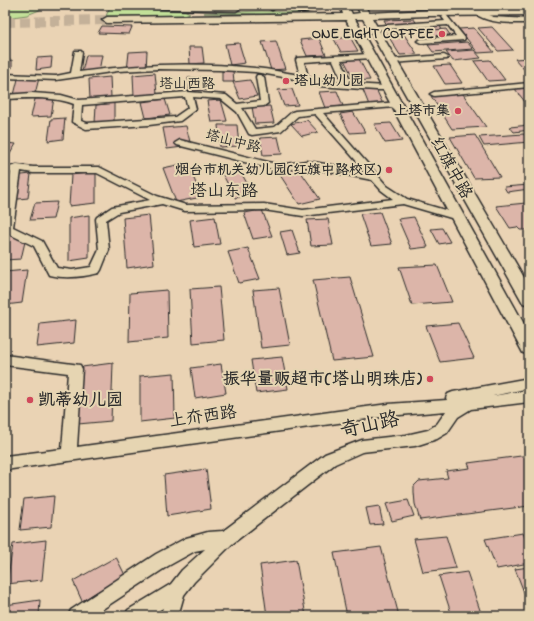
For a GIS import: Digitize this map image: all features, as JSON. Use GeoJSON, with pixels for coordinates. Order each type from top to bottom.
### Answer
{"type":"FeatureCollection","features":[{"type":"Feature","properties":{"kind":"main road"},"geometry":{"type":"LineString","coordinates":[[138,5],[245,8]]}},
{"type":"Feature","properties":{"kind":"main road"},"geometry":{"type":"LineString","coordinates":[[301,9],[325,5]]}},
{"type":"Feature","properties":{"kind":"main road"},"geometry":{"type":"LineString","coordinates":[[196,19],[200,7]]}},
{"type":"Feature","properties":{"kind":"main road"},"geometry":{"type":"LineString","coordinates":[[261,8],[273,7],[287,9],[346,11],[442,7],[529,7]]}},
{"type":"Feature","properties":{"kind":"main road"},"geometry":{"type":"LineString","coordinates":[[363,10],[442,13],[529,12]]}},
{"type":"Feature","properties":{"kind":"main road","name":"红旗中路"},"geometry":{"type":"LineString","coordinates":[[363,10],[525,283],[529,299]]}},
{"type":"Feature","properties":{"kind":"main road"},"geometry":{"type":"LineString","coordinates":[[311,18],[346,11]]}},
{"type":"Feature","properties":{"kind":"main road","name":"红旗中路"},"geometry":{"type":"LineString","coordinates":[[346,11],[386,88],[529,348]]}},
{"type":"Feature","properties":{"kind":"main road"},"geometry":{"type":"LineString","coordinates":[[107,20],[311,18],[336,22],[355,30]]}},
{"type":"Feature","properties":{"kind":"street"},"geometry":{"type":"LineString","coordinates":[[476,12],[480,16],[489,18],[529,21]]}},
{"type":"Feature","properties":{"kind":"street"},"geometry":{"type":"LineString","coordinates":[[421,41],[461,38],[442,13]]}},
{"type":"Feature","properties":{"kind":"street"},"geometry":{"type":"LineString","coordinates":[[489,18],[496,26]]}},
{"type":"Feature","properties":{"kind":"street"},"geometry":{"type":"LineString","coordinates":[[373,28],[450,23]]}},
{"type":"Feature","properties":{"kind":"street"},"geometry":{"type":"LineString","coordinates":[[75,75],[78,53]]}},
{"type":"Feature","properties":{"kind":"street"},"geometry":{"type":"LineString","coordinates":[[305,79],[300,60],[369,56]]}},
{"type":"Feature","properties":{"kind":"street"},"geometry":{"type":"LineString","coordinates":[[392,61],[444,57]]}},
{"type":"Feature","properties":{"kind":"street"},"geometry":{"type":"LineString","coordinates":[[336,58],[348,85]]}},
{"type":"Feature","properties":{"kind":"street"},"geometry":{"type":"LineString","coordinates":[[5,76],[19,75],[56,78],[118,69],[166,67],[255,70],[305,79],[319,84],[386,88]]}},
{"type":"Feature","properties":{"kind":"street"},"geometry":{"type":"LineString","coordinates":[[234,107],[264,103],[260,77]]}},
{"type":"Feature","properties":{"kind":"street"},"geometry":{"type":"LineString","coordinates":[[434,94],[529,85]]}},
{"type":"Feature","properties":{"kind":"street"},"geometry":{"type":"LineString","coordinates":[[78,103],[76,122],[86,126],[149,122],[177,118],[192,109],[188,94]]}},
{"type":"Feature","properties":{"kind":"street","name":"塔山西路"},"geometry":{"type":"LineString","coordinates":[[5,97],[32,95],[61,97],[78,103],[188,94],[223,97],[240,111],[252,132],[278,130],[295,114],[396,104]]}},
{"type":"Feature","properties":{"kind":"street"},"geometry":{"type":"LineString","coordinates":[[317,111],[384,188],[403,201],[458,217]]}},
{"type":"Feature","properties":{"kind":"street","name":"塔山中路"},"geometry":{"type":"LineString","coordinates":[[180,143],[280,168],[306,164],[338,169],[357,175],[374,177]]}},
{"type":"Feature","properties":{"kind":"street"},"geometry":{"type":"LineString","coordinates":[[17,168],[6,229],[38,244],[53,272],[72,274],[95,270],[103,257],[105,247],[101,220],[116,210],[145,205],[161,200]]}},
{"type":"Feature","properties":{"kind":"street","name":"塔山东路"},"geometry":{"type":"LineString","coordinates":[[5,171],[17,168],[33,170],[99,170],[153,198],[185,208],[264,207],[303,213],[403,201]]}},
{"type":"Feature","properties":{"kind":"street"},"geometry":{"type":"LineString","coordinates":[[5,360],[75,368],[69,454]]}},
{"type":"Feature","properties":{"kind":"street","name":"上夼西路"},"geometry":{"type":"LineString","coordinates":[[478,398],[529,383]]}},
{"type":"Feature","properties":{"kind":"street","name":"上夼西路"},"geometry":{"type":"LineString","coordinates":[[5,463],[478,398],[529,396]]}},
{"type":"Feature","properties":{"kind":"street","name":"奇山路"},"geometry":{"type":"LineString","coordinates":[[134,616],[177,590],[188,576],[226,539],[330,460],[344,452],[362,446],[434,435],[445,426],[454,411],[478,398]]}},
{"type":"Feature","properties":{"kind":"street"},"geometry":{"type":"LineString","coordinates":[[77,616],[162,560],[192,544],[208,540],[226,539]]}},
{"type":"Feature","properties":{"kind":"street"},"geometry":{"type":"LineString","coordinates":[[169,616],[177,590]]}},
{"type":"Feature","properties":{"kind":"green space"},"geometry":{"type":"Polygon","coordinates":[[[5,5],[52,5],[27,15],[5,18],[5,5]]]}},
{"type":"Feature","properties":{"kind":"green space"},"geometry":{"type":"Polygon","coordinates":[[[110,7],[184,10],[190,13],[181,16],[106,16],[110,7]]]}},
{"type":"Feature","properties":{"kind":"green space"},"geometry":{"type":"Polygon","coordinates":[[[262,11],[308,13],[204,13],[262,11]]]}},
{"type":"Feature","properties":{"kind":"building"},"geometry":{"type":"Polygon","coordinates":[[[414,19],[417,24],[387,25],[384,20],[414,19]]]}},
{"type":"Feature","properties":{"kind":"building"},"geometry":{"type":"Polygon","coordinates":[[[102,26],[132,27],[129,34],[98,33],[102,26]]]}},
{"type":"Feature","properties":{"kind":"building"},"geometry":{"type":"Polygon","coordinates":[[[440,26],[442,30],[419,31],[417,27],[440,26]]]}},
{"type":"Feature","properties":{"kind":"building"},"geometry":{"type":"Polygon","coordinates":[[[492,27],[513,50],[498,51],[478,28],[492,27]]]}},
{"type":"Feature","properties":{"kind":"building"},"geometry":{"type":"Polygon","coordinates":[[[474,28],[494,52],[478,53],[459,29],[474,28]]]}},
{"type":"Feature","properties":{"kind":"building"},"geometry":{"type":"Polygon","coordinates":[[[446,29],[450,35],[422,36],[418,31],[446,29]]]}},
{"type":"Feature","properties":{"kind":"building"},"geometry":{"type":"Polygon","coordinates":[[[403,33],[417,54],[400,55],[387,34],[403,33]]]}},
{"type":"Feature","properties":{"kind":"building"},"geometry":{"type":"Polygon","coordinates":[[[350,37],[358,51],[341,52],[334,39],[350,37]]]}},
{"type":"Feature","properties":{"kind":"building"},"geometry":{"type":"Polygon","coordinates":[[[319,38],[326,55],[307,56],[300,40],[319,38]]]}},
{"type":"Feature","properties":{"kind":"building"},"geometry":{"type":"Polygon","coordinates":[[[276,41],[285,69],[271,70],[262,42],[276,41]]]}},
{"type":"Feature","properties":{"kind":"building"},"geometry":{"type":"Polygon","coordinates":[[[467,42],[473,49],[433,52],[428,45],[467,42]]]}},
{"type":"Feature","properties":{"kind":"building"},"geometry":{"type":"Polygon","coordinates":[[[239,43],[245,63],[230,65],[225,44],[239,43]]]}},
{"type":"Feature","properties":{"kind":"building"},"geometry":{"type":"Polygon","coordinates":[[[189,47],[202,47],[204,63],[190,64],[189,47]]]}},
{"type":"Feature","properties":{"kind":"building"},"geometry":{"type":"Polygon","coordinates":[[[474,50],[481,58],[453,61],[446,52],[474,50]]]}},
{"type":"Feature","properties":{"kind":"building"},"geometry":{"type":"Polygon","coordinates":[[[147,51],[146,70],[127,71],[129,52],[147,51]]]}},
{"type":"Feature","properties":{"kind":"building"},"geometry":{"type":"Polygon","coordinates":[[[86,55],[102,55],[99,71],[82,72],[86,55]]]}},
{"type":"Feature","properties":{"kind":"building"},"geometry":{"type":"Polygon","coordinates":[[[52,57],[51,68],[36,70],[37,58],[52,57]]]}},
{"type":"Feature","properties":{"kind":"building"},"geometry":{"type":"Polygon","coordinates":[[[529,58],[529,74],[528,74],[515,59],[529,58]]]}},
{"type":"Feature","properties":{"kind":"building"},"geometry":{"type":"Polygon","coordinates":[[[359,59],[370,80],[355,81],[344,60],[359,59]]]}},
{"type":"Feature","properties":{"kind":"building"},"geometry":{"type":"Polygon","coordinates":[[[12,60],[12,68],[5,69],[5,61],[12,60]]]}},
{"type":"Feature","properties":{"kind":"building"},"geometry":{"type":"Polygon","coordinates":[[[490,60],[505,80],[488,81],[474,61],[490,60]]]}},
{"type":"Feature","properties":{"kind":"building"},"geometry":{"type":"Polygon","coordinates":[[[450,65],[462,83],[445,84],[434,66],[450,65]]]}},
{"type":"Feature","properties":{"kind":"building"},"geometry":{"type":"Polygon","coordinates":[[[222,71],[233,71],[234,82],[222,82],[222,71]]]}},
{"type":"Feature","properties":{"kind":"building"},"geometry":{"type":"Polygon","coordinates":[[[155,73],[157,94],[134,96],[133,75],[155,73]]]}},
{"type":"Feature","properties":{"kind":"building"},"geometry":{"type":"Polygon","coordinates":[[[110,77],[111,97],[90,99],[89,79],[110,77]]]}},
{"type":"Feature","properties":{"kind":"building"},"geometry":{"type":"Polygon","coordinates":[[[207,77],[209,90],[189,91],[188,78],[207,77]]]}},
{"type":"Feature","properties":{"kind":"building"},"geometry":{"type":"Polygon","coordinates":[[[39,78],[35,94],[14,95],[18,79],[39,78]]]}},
{"type":"Feature","properties":{"kind":"building"},"geometry":{"type":"Polygon","coordinates":[[[250,80],[257,96],[240,99],[233,82],[250,80]]]}},
{"type":"Feature","properties":{"kind":"building"},"geometry":{"type":"Polygon","coordinates":[[[529,88],[529,107],[515,89],[529,88]]]}},
{"type":"Feature","properties":{"kind":"building"},"geometry":{"type":"Polygon","coordinates":[[[292,89],[298,105],[284,106],[278,90],[292,89]]]}},
{"type":"Feature","properties":{"kind":"building"},"geometry":{"type":"Polygon","coordinates":[[[376,89],[383,104],[369,105],[363,90],[376,89]]]}},
{"type":"Feature","properties":{"kind":"building"},"geometry":{"type":"Polygon","coordinates":[[[337,91],[343,106],[325,108],[319,92],[337,91]]]}},
{"type":"Feature","properties":{"kind":"building","name":"上塔市集"},"geometry":{"type":"Polygon","coordinates":[[[463,94],[486,127],[452,129],[431,96],[463,94]]]}},
{"type":"Feature","properties":{"kind":"building"},"geometry":{"type":"Polygon","coordinates":[[[54,98],[51,116],[31,117],[35,99],[54,98]]]}},
{"type":"Feature","properties":{"kind":"building"},"geometry":{"type":"Polygon","coordinates":[[[165,99],[170,115],[146,118],[142,102],[165,99]]]}},
{"type":"Feature","properties":{"kind":"building"},"geometry":{"type":"Polygon","coordinates":[[[221,100],[227,121],[211,122],[207,101],[221,100]]]}},
{"type":"Feature","properties":{"kind":"building"},"geometry":{"type":"Polygon","coordinates":[[[114,103],[114,122],[95,123],[96,105],[114,103]]]}},
{"type":"Feature","properties":{"kind":"building"},"geometry":{"type":"Polygon","coordinates":[[[270,106],[274,123],[255,124],[252,107],[270,106]]]}},
{"type":"Feature","properties":{"kind":"building"},"geometry":{"type":"Polygon","coordinates":[[[353,112],[365,132],[350,133],[340,114],[353,112]]]}},
{"type":"Feature","properties":{"kind":"building"},"geometry":{"type":"Polygon","coordinates":[[[65,118],[63,139],[48,141],[51,119],[65,118]]]}},
{"type":"Feature","properties":{"kind":"building"},"geometry":{"type":"Polygon","coordinates":[[[307,120],[318,132],[302,136],[291,124],[307,120]]]}},
{"type":"Feature","properties":{"kind":"building"},"geometry":{"type":"Polygon","coordinates":[[[391,123],[402,141],[385,143],[374,124],[391,123]]]}},
{"type":"Feature","properties":{"kind":"building"},"geometry":{"type":"Polygon","coordinates":[[[218,125],[237,125],[239,146],[220,147],[218,125]]]}},
{"type":"Feature","properties":{"kind":"building"},"geometry":{"type":"Polygon","coordinates":[[[529,125],[529,130],[514,132],[510,127],[529,125]]]}},
{"type":"Feature","properties":{"kind":"building"},"geometry":{"type":"Polygon","coordinates":[[[186,126],[191,146],[167,149],[163,128],[186,126]]]}},
{"type":"Feature","properties":{"kind":"building"},"geometry":{"type":"Polygon","coordinates":[[[524,134],[529,142],[484,146],[479,137],[524,134]]]}},
{"type":"Feature","properties":{"kind":"building"},"geometry":{"type":"Polygon","coordinates":[[[475,135],[500,177],[474,178],[450,137],[475,135]]]}},
{"type":"Feature","properties":{"kind":"building"},"geometry":{"type":"Polygon","coordinates":[[[278,137],[282,154],[263,155],[260,138],[278,137]]]}},
{"type":"Feature","properties":{"kind":"building"},"geometry":{"type":"Polygon","coordinates":[[[5,143],[16,144],[5,162],[5,143]]]}},
{"type":"Feature","properties":{"kind":"building"},"geometry":{"type":"Polygon","coordinates":[[[187,163],[202,197],[176,202],[163,168],[187,163]]]}},
{"type":"Feature","properties":{"kind":"building"},"geometry":{"type":"Polygon","coordinates":[[[298,168],[320,199],[299,204],[278,172],[298,168]]]}},
{"type":"Feature","properties":{"kind":"building"},"geometry":{"type":"Polygon","coordinates":[[[239,169],[253,194],[235,198],[222,173],[239,169]]]}},
{"type":"Feature","properties":{"kind":"building"},"geometry":{"type":"Polygon","coordinates":[[[96,172],[96,203],[69,206],[71,175],[96,172]]]}},
{"type":"Feature","properties":{"kind":"building"},"geometry":{"type":"Polygon","coordinates":[[[31,174],[28,198],[9,200],[13,176],[31,174]]]}},
{"type":"Feature","properties":{"kind":"building"},"geometry":{"type":"Polygon","coordinates":[[[529,185],[529,189],[507,192],[504,187],[529,185]]]}},
{"type":"Feature","properties":{"kind":"building"},"geometry":{"type":"Polygon","coordinates":[[[57,202],[53,219],[30,220],[35,203],[57,202]]]}},
{"type":"Feature","properties":{"kind":"building"},"geometry":{"type":"Polygon","coordinates":[[[526,203],[529,207],[529,230],[520,230],[517,227],[510,228],[496,206],[526,203]]]}},
{"type":"Feature","properties":{"kind":"building"},"geometry":{"type":"Polygon","coordinates":[[[262,210],[272,236],[253,239],[244,213],[262,210]]]}},
{"type":"Feature","properties":{"kind":"building"},"geometry":{"type":"Polygon","coordinates":[[[380,212],[392,244],[371,246],[360,214],[380,212]]]}},
{"type":"Feature","properties":{"kind":"building"},"geometry":{"type":"Polygon","coordinates":[[[89,215],[89,258],[69,261],[69,218],[89,215]]]}},
{"type":"Feature","properties":{"kind":"building"},"geometry":{"type":"Polygon","coordinates":[[[149,215],[154,264],[127,268],[123,218],[149,215]]]}},
{"type":"Feature","properties":{"kind":"building"},"geometry":{"type":"Polygon","coordinates":[[[215,217],[220,244],[194,247],[190,220],[215,217]]]}},
{"type":"Feature","properties":{"kind":"building"},"geometry":{"type":"Polygon","coordinates":[[[414,217],[428,247],[411,249],[398,219],[414,217]]]}},
{"type":"Feature","properties":{"kind":"building"},"geometry":{"type":"Polygon","coordinates":[[[328,219],[333,245],[311,246],[307,220],[328,219]]]}},
{"type":"Feature","properties":{"kind":"building"},"geometry":{"type":"Polygon","coordinates":[[[442,228],[450,242],[439,244],[431,229],[442,228]]]}},
{"type":"Feature","properties":{"kind":"building"},"geometry":{"type":"Polygon","coordinates":[[[292,230],[300,253],[287,255],[280,232],[292,230]]]}},
{"type":"Feature","properties":{"kind":"building"},"geometry":{"type":"Polygon","coordinates":[[[27,233],[21,259],[5,260],[5,234],[27,233]]]}},
{"type":"Feature","properties":{"kind":"building"},"geometry":{"type":"Polygon","coordinates":[[[248,248],[260,279],[239,283],[228,252],[248,248]]]}},
{"type":"Feature","properties":{"kind":"building"},"geometry":{"type":"Polygon","coordinates":[[[437,265],[452,302],[412,305],[399,267],[437,265]]]}},
{"type":"Feature","properties":{"kind":"building"},"geometry":{"type":"Polygon","coordinates":[[[27,270],[22,303],[5,305],[5,272],[27,270]]]}},
{"type":"Feature","properties":{"kind":"building"},"geometry":{"type":"Polygon","coordinates":[[[350,277],[374,357],[332,361],[313,280],[350,277]]]}},
{"type":"Feature","properties":{"kind":"building"},"geometry":{"type":"Polygon","coordinates":[[[219,287],[224,340],[193,343],[190,289],[219,287]]]}},
{"type":"Feature","properties":{"kind":"building"},"geometry":{"type":"Polygon","coordinates":[[[279,288],[290,345],[261,348],[253,290],[279,288]]]}},
{"type":"Feature","properties":{"kind":"building"},"geometry":{"type":"Polygon","coordinates":[[[167,290],[168,338],[129,342],[130,293],[167,290]]]}},
{"type":"Feature","properties":{"kind":"building"},"geometry":{"type":"Polygon","coordinates":[[[76,320],[74,343],[37,347],[40,324],[76,320]]]}},
{"type":"Feature","properties":{"kind":"building"},"geometry":{"type":"Polygon","coordinates":[[[458,323],[474,358],[440,362],[426,326],[458,323]]]}},
{"type":"Feature","properties":{"kind":"building"},"geometry":{"type":"Polygon","coordinates":[[[282,357],[288,389],[256,393],[251,360],[282,357]]]}},
{"type":"Feature","properties":{"kind":"building"},"geometry":{"type":"Polygon","coordinates":[[[113,363],[111,421],[78,424],[82,367],[113,363]]]}},
{"type":"Feature","properties":{"kind":"building"},"geometry":{"type":"Polygon","coordinates":[[[221,364],[226,393],[195,398],[191,368],[221,364]]]}},
{"type":"Feature","properties":{"kind":"building"},"geometry":{"type":"Polygon","coordinates":[[[174,373],[175,418],[140,422],[140,376],[174,373]]]}},
{"type":"Feature","properties":{"kind":"building"},"geometry":{"type":"Polygon","coordinates":[[[529,456],[529,506],[420,520],[415,504],[414,492],[414,486],[419,481],[448,478],[446,471],[470,468],[468,463],[529,456]]]}},
{"type":"Feature","properties":{"kind":"building"},"geometry":{"type":"Polygon","coordinates":[[[206,469],[211,509],[167,516],[164,475],[206,469]]]}},
{"type":"Feature","properties":{"kind":"building"},"geometry":{"type":"Polygon","coordinates":[[[54,496],[51,527],[20,530],[24,499],[54,496]]]}},
{"type":"Feature","properties":{"kind":"building"},"geometry":{"type":"Polygon","coordinates":[[[408,500],[414,516],[392,521],[386,504],[408,500]]]}},
{"type":"Feature","properties":{"kind":"building"},"geometry":{"type":"Polygon","coordinates":[[[379,506],[383,524],[370,525],[366,508],[379,506]]]}},
{"type":"Feature","properties":{"kind":"building"},"geometry":{"type":"Polygon","coordinates":[[[523,533],[529,547],[529,563],[497,569],[485,539],[523,533]]]}},
{"type":"Feature","properties":{"kind":"building"},"geometry":{"type":"Polygon","coordinates":[[[446,536],[456,568],[423,572],[414,539],[446,536]]]}},
{"type":"Feature","properties":{"kind":"building"},"geometry":{"type":"Polygon","coordinates":[[[46,540],[42,580],[7,584],[13,544],[46,540]]]}},
{"type":"Feature","properties":{"kind":"building"},"geometry":{"type":"Polygon","coordinates":[[[381,547],[399,616],[347,616],[334,553],[381,547]]]}},
{"type":"Feature","properties":{"kind":"building"},"geometry":{"type":"Polygon","coordinates":[[[116,557],[125,575],[82,601],[73,581],[116,557]]]}},
{"type":"Feature","properties":{"kind":"building"},"geometry":{"type":"Polygon","coordinates":[[[296,560],[306,616],[267,616],[260,565],[296,560]]]}},
{"type":"Feature","properties":{"kind":"building"},"geometry":{"type":"Polygon","coordinates":[[[529,567],[529,605],[515,569],[529,567]]]}},
{"type":"Feature","properties":{"kind":"building"},"geometry":{"type":"Polygon","coordinates":[[[467,572],[482,616],[452,616],[439,576],[467,572]]]}},
{"type":"Feature","properties":{"kind":"building"},"geometry":{"type":"Polygon","coordinates":[[[40,600],[39,616],[5,616],[5,605],[40,600]]]}},
{"type":"Feature","properties":{"kind":"building"},"geometry":{"type":"Polygon","coordinates":[[[252,610],[253,616],[214,616],[252,610]]]}},
{"type":"Feature","properties":{"kind":"tunnel"},"geometry":{"type":"LineString","coordinates":[[5,22],[107,20]]}},
{"type":"Feature","properties":{"kind":"place","name":"ONE EIGHT COFFEE"},"geometry":{"type":"Point","coordinates":[442,34]}},
{"type":"Feature","properties":{"kind":"place","name":"塔山幼儿园"},"geometry":{"type":"Point","coordinates":[286,81]}},
{"type":"Feature","properties":{"kind":"place","name":"上塔市集"},"geometry":{"type":"Point","coordinates":[458,111]}},
{"type":"Feature","properties":{"kind":"place","name":"烟台市机关幼儿园(红旗中路校区)"},"geometry":{"type":"Point","coordinates":[389,170]}},
{"type":"Feature","properties":{"kind":"place","name":"振华量贩超市(塔山明珠店)"},"geometry":{"type":"Point","coordinates":[430,379]}},
{"type":"Feature","properties":{"kind":"place","name":"凯蒂幼儿园"},"geometry":{"type":"Point","coordinates":[30,400]}}]}
